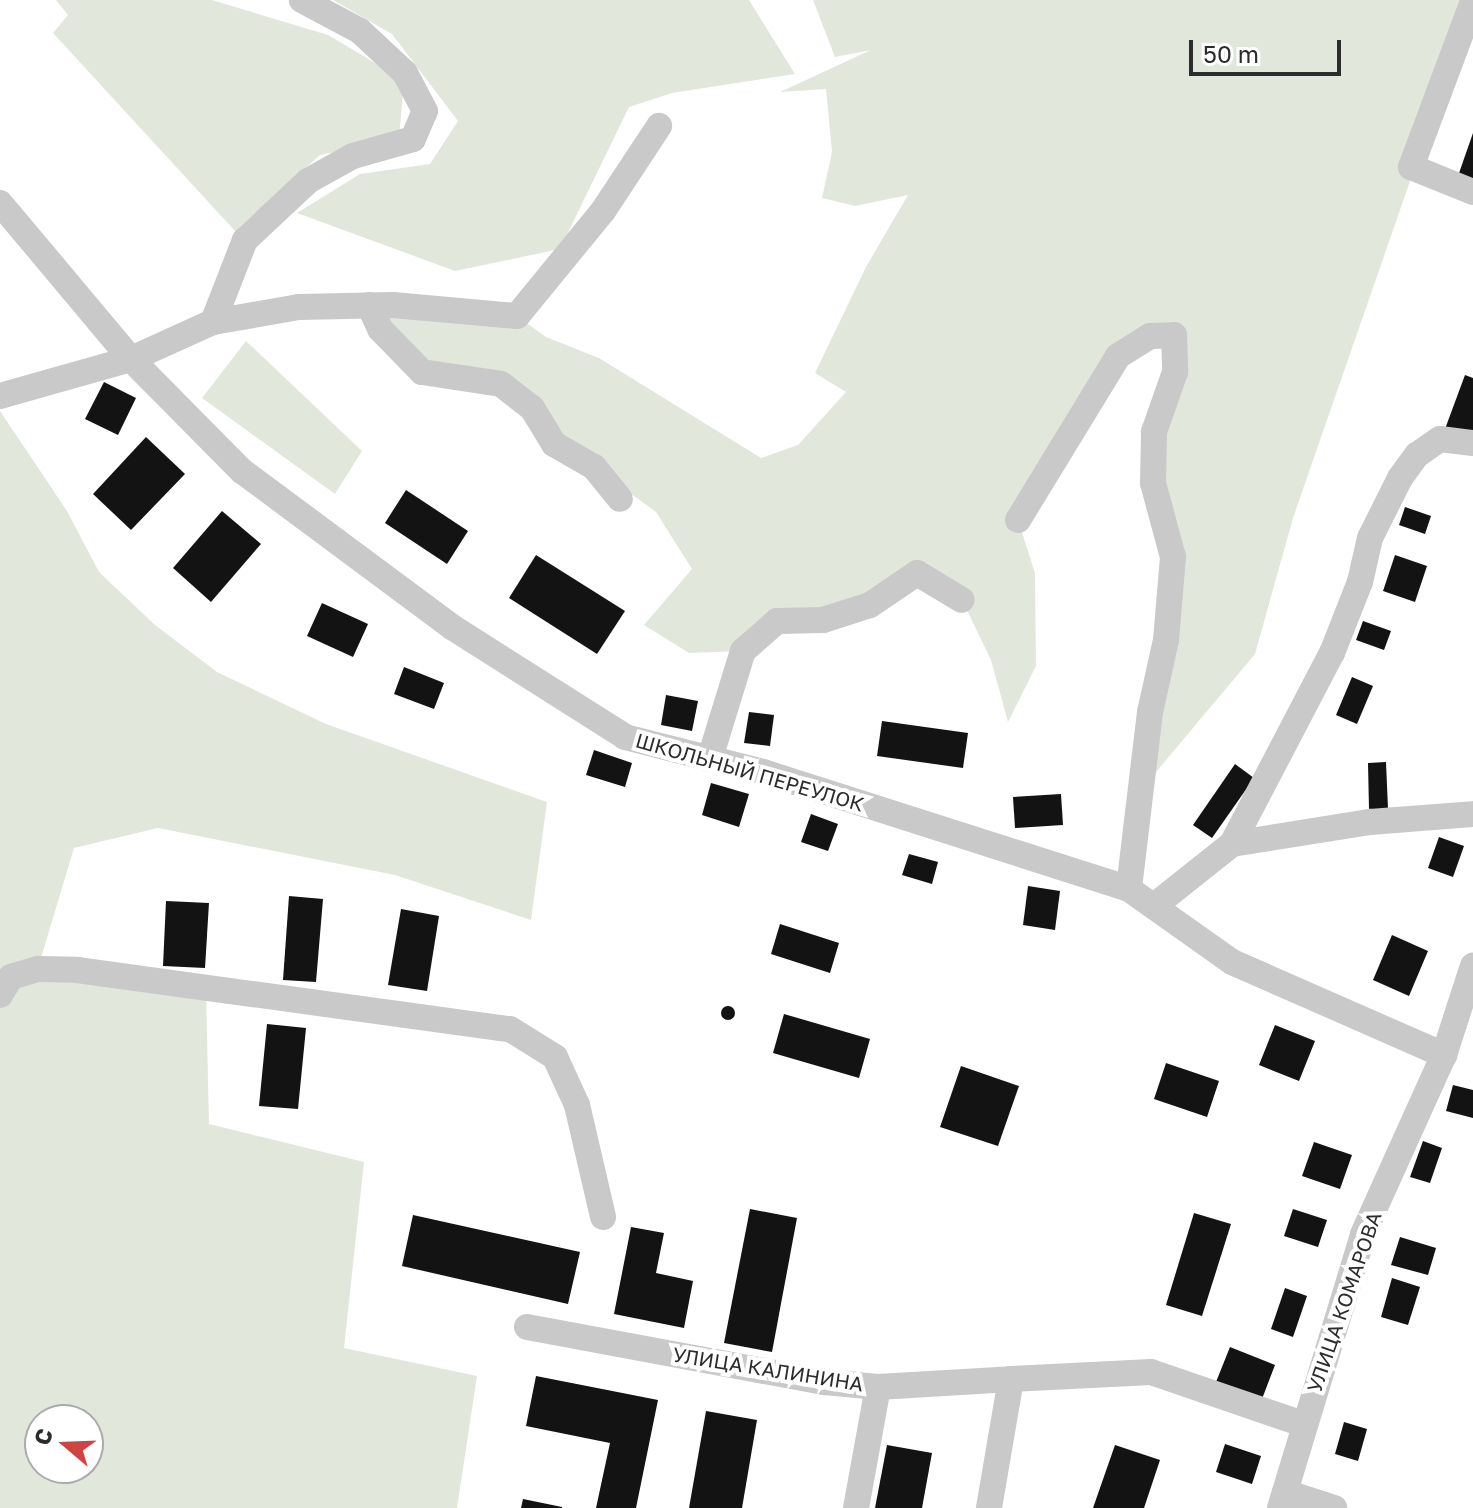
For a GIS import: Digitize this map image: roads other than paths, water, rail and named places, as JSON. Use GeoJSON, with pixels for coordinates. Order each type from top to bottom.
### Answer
{"type":"FeatureCollection","features":[{"type":"Feature","properties":{"kind":"street"},"geometry":{"type":"LineString","coordinates":[[213,322],[245,240],[308,181],[353,156],[413,139],[425,111],[405,73],[360,31],[302,0]]}},
{"type":"Feature","properties":{"kind":"street"},"geometry":{"type":"LineString","coordinates":[[1473,1],[1411,167],[1473,192]]}},
{"type":"Feature","properties":{"kind":"street"},"geometry":{"type":"LineString","coordinates":[[0,396],[131,359],[213,322],[299,307],[369,305],[517,316],[603,211],[659,126]]}},
{"type":"Feature","properties":{"kind":"street","name":"ШКОЛЬНЫЙ ПЕРЕУЛОК"},"geometry":{"type":"LineString","coordinates":[[0,203],[131,359],[242,471],[452,627],[625,737],[710,758],[1129,889],[1232,962],[1444,1055]]}},
{"type":"Feature","properties":{"kind":"street"},"geometry":{"type":"LineString","coordinates":[[369,305],[380,329],[422,372],[501,384],[532,408],[554,444],[594,467],[620,499]]}},
{"type":"Feature","properties":{"kind":"street"},"geometry":{"type":"LineString","coordinates":[[1018,520],[1118,356],[1150,336],[1174,335],[1175,372],[1154,432],[1153,483],[1173,557],[1166,640],[1150,712],[1129,889]]}},
{"type":"Feature","properties":{"kind":"street"},"geometry":{"type":"LineString","coordinates":[[1154,906],[1232,844],[1332,653],[1385,506],[1417,455],[1440,439],[1473,443]]}},
{"type":"Feature","properties":{"kind":"street"},"geometry":{"type":"LineString","coordinates":[[710,758],[743,651],[777,621],[823,620],[870,605],[917,573],[962,600]]}},
{"type":"Feature","properties":{"kind":"street"},"geometry":{"type":"LineString","coordinates":[[1232,844],[1370,822],[1473,814]]}},
{"type":"Feature","properties":{"kind":"street","name":"УЛИЦА КОМАРОВА"},"geometry":{"type":"LineString","coordinates":[[1283,1500],[1303,1424],[1363,1234],[1444,1055],[1473,966]]}},
{"type":"Feature","properties":{"kind":"street"},"geometry":{"type":"LineString","coordinates":[[0,995],[11,977],[38,969],[77,970],[510,1029],[555,1057],[577,1105],[603,1217]]}},
{"type":"Feature","properties":{"kind":"street","name":"УЛИЦА КАЛИНИНА"},"geometry":{"type":"LineString","coordinates":[[527,1327],[878,1387],[1151,1372],[1303,1424]]}},
{"type":"Feature","properties":{"kind":"street"},"geometry":{"type":"LineString","coordinates":[[989,1508],[1011,1379]]}},
{"type":"Feature","properties":{"kind":"street"},"geometry":{"type":"LineString","coordinates":[[856,1508],[878,1387]]}},
{"type":"Feature","properties":{"kind":"street"},"geometry":{"type":"LineString","coordinates":[[1283,1500],[1334,1508]]}}]}
